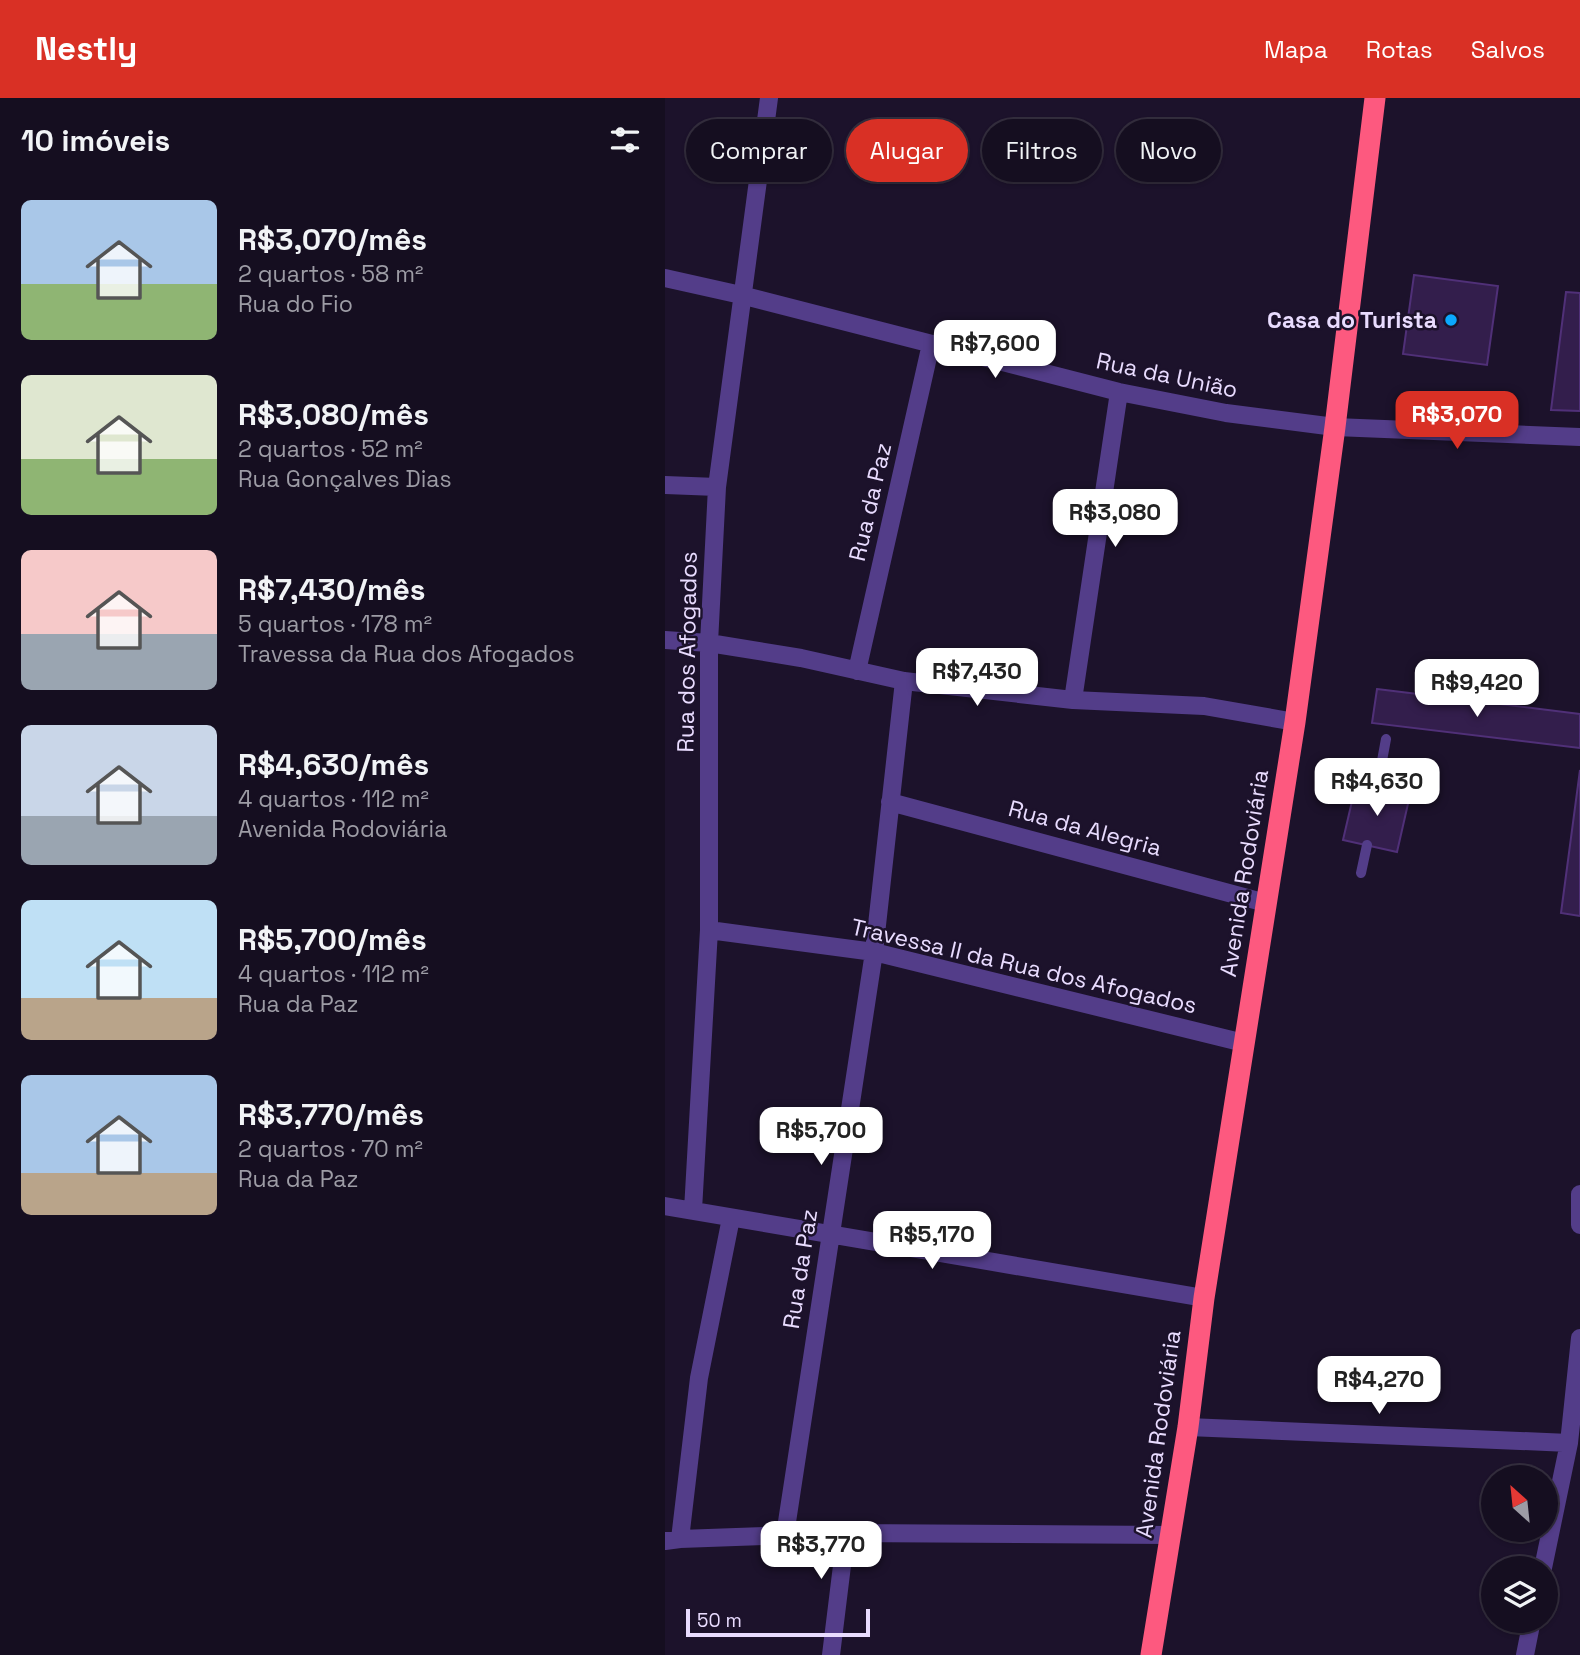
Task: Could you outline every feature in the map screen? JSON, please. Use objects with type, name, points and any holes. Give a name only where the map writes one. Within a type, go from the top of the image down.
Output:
[{"type":"highway","name":"Avenida Rodoviária","points":[[1151,1655],[1295,722],[1335,427],[1374,98]]},
{"type":"street","name":"Rua dos Afogados","points":[[693,1210],[709,930],[709,643],[717,487],[769,98]]},
{"type":"street","name":"Rua da União","points":[[665,278],[1119,392],[1226,413],[1335,427],[1580,437]]},
{"type":"street","name":"Rua da Paz","points":[[857,671],[931,344]]},
{"type":"street","points":[[1073,699],[1119,392]]},
{"type":"street","points":[[665,485],[717,487]]},
{"type":"street","points":[[665,640],[709,643],[801,658],[904,681],[1073,699],[1204,706],[1295,722]]},
{"type":"street","name":"Rua da Paz","points":[[785,1535],[874,952],[904,681]]},
{"type":"street","name":"Rua da Alegria","points":[[890,802],[1266,903]]},
{"type":"street","name":"Travessa II da Rua dos Afogados","points":[[709,930],[874,952],[1244,1042]]},
{"type":"street","points":[[1580,1194],[1580,1225]]},
{"type":"street","points":[[665,1206],[1204,1298]]},
{"type":"street","points":[[731,1218],[699,1378],[673,1540],[846,1532],[1170,1535]]},
{"type":"street","points":[[1545,1556],[1576,1414],[1580,1338]]},
{"type":"street","points":[[1188,1427],[1569,1443]]},
{"type":"street","points":[[831,1655],[846,1532]]},
{"type":"street","points":[[1525,1655],[1529,1633]]},
{"type":"lane","points":[[1377,788],[1386,740]]},
{"type":"lane","points":[[1361,873],[1367,845]]},
{"type":"building","name":"Casa do Turista","points":[[1414,275],[1498,286],[1487,365],[1403,354]]},
{"type":"building","points":[[1566,292],[1580,293],[1580,411],[1551,410]]},
{"type":"building","points":[[1377,689],[1580,714],[1580,748],[1372,723]]},
{"type":"building","points":[[1580,770],[1580,916],[1561,913]]},
{"type":"building","points":[[1356,784],[1410,795],[1397,852],[1343,840]]},
{"type":"place","name":"Casa do Turista","points":[[1451,320]]}]
